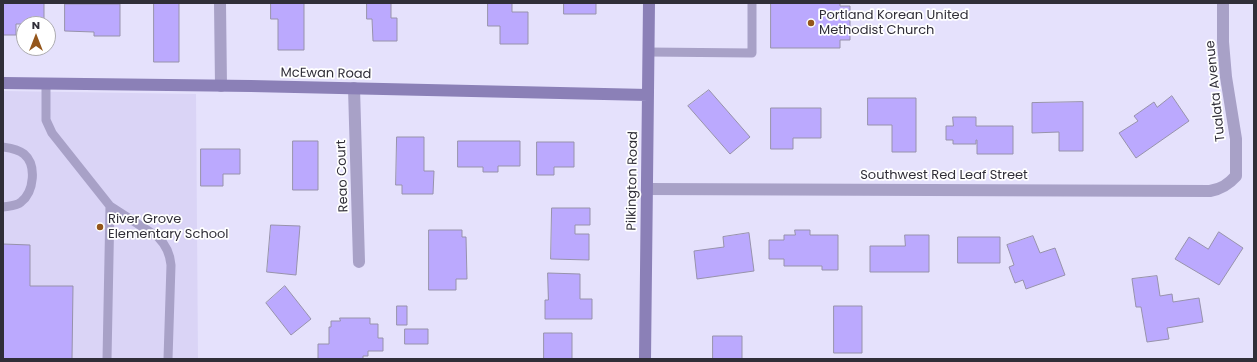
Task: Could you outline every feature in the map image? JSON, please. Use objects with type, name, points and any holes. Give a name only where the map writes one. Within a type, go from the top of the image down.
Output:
[{"type":"street","points":[[220,3],[221,86]]},
{"type":"street","name":"Pilkington Road","points":[[645,359],[649,3]]},
{"type":"street","name":"Tualata Avenue","points":[[1223,3],[1223,42],[1226,77],[1236,139],[1236,176]]},
{"type":"street","name":"McEwan Road","points":[[3,83],[354,88],[648,95]]},
{"type":"street","name":"Reao Court","points":[[354,88],[359,262]]},
{"type":"street","name":"Southwest Red Leaf Street","points":[[647,189],[1210,191],[1220,189],[1229,184],[1236,176]]},
{"type":"lane","points":[[648,52],[752,53],[752,3]]},
{"type":"lane","points":[[46,84],[46,120],[52,133],[110,206],[158,237],[164,243],[170,257],[168,359]]},
{"type":"lane","points":[[3,147],[14,149],[25,155],[31,167],[33,179],[29,192],[21,202],[12,206],[3,207]]},
{"type":"lane","points":[[107,359],[110,206]]},
{"type":"shaded area","name":"River Grove Elementary School","points":[[3,91],[196,94],[198,359],[3,359]]},
{"type":"building","points":[[3,3],[44,3],[44,16],[16,16],[16,35],[3,35]]},
{"type":"building","points":[[154,3],[179,3],[179,62],[154,62]]},
{"type":"building","points":[[271,3],[304,3],[304,50],[278,50],[278,19],[271,19]]},
{"type":"building","points":[[367,3],[391,3],[391,18],[397,18],[397,41],[373,41],[372,19],[367,19]]},
{"type":"building","points":[[488,3],[512,3],[512,12],[528,12],[528,44],[500,44],[500,26],[488,26]]},
{"type":"building","points":[[564,3],[596,3],[596,14],[564,14]]},
{"type":"building","name":"Portland Korean United Methodist Church","points":[[771,3],[840,3],[840,6],[850,6],[850,40],[840,40],[840,48],[771,48]]},
{"type":"building","points":[[65,4],[120,4],[120,36],[94,36],[94,32],[65,31]]},
{"type":"building","points":[[709,90],[750,137],[730,154],[688,106]]},
{"type":"building","points":[[1172,96],[1189,121],[1136,158],[1119,133],[1138,121],[1134,116],[1154,102],[1157,107]]},
{"type":"building","points":[[868,98],[916,98],[916,152],[892,152],[892,125],[868,125]]},
{"type":"building","points":[[1083,102],[1083,151],[1059,151],[1059,132],[1032,133],[1032,103]]},
{"type":"building","points":[[771,108],[821,108],[821,138],[793,138],[793,149],[771,149]]},
{"type":"building","points":[[953,117],[976,117],[976,126],[1013,126],[1013,154],[977,154],[977,140],[976,144],[953,144],[953,140],[946,140],[946,126],[953,126]]},
{"type":"building","points":[[397,137],[424,137],[424,171],[434,171],[433,194],[402,194],[402,185],[396,185]]},
{"type":"building","points":[[293,141],[318,141],[318,190],[293,190]]},
{"type":"building","points":[[458,141],[520,141],[520,166],[498,166],[498,172],[483,172],[483,167],[458,167]]},
{"type":"building","points":[[537,142],[574,142],[574,167],[554,167],[554,175],[537,175]]},
{"type":"building","points":[[201,149],[240,149],[240,174],[223,174],[223,186],[201,186]]},
{"type":"building","points":[[552,208],[590,208],[590,225],[575,225],[575,234],[589,234],[589,260],[551,259]]},
{"type":"building","points":[[271,225],[300,226],[296,275],[267,272]]},
{"type":"building","points":[[429,230],[462,230],[462,237],[466,237],[467,279],[456,279],[456,290],[429,290]]},
{"type":"building","points":[[795,230],[810,230],[810,235],[838,235],[838,270],[822,270],[822,266],[784,266],[784,259],[769,259],[769,240],[784,240],[784,235],[795,235]]},
{"type":"building","points":[[1219,232],[1243,248],[1219,285],[1175,259],[1189,237],[1208,249]]},
{"type":"building","points":[[749,233],[754,271],[697,279],[694,251],[724,247],[723,237]]},
{"type":"building","points":[[905,235],[929,235],[929,272],[870,272],[870,246],[905,246]]},
{"type":"building","points":[[1033,236],[1040,253],[1055,248],[1065,275],[1026,289],[1023,280],[1015,283],[1009,267],[1014,265],[1007,245]]},
{"type":"building","points":[[958,237],[1000,237],[1000,263],[958,263]]},
{"type":"building","points":[[3,244],[30,245],[30,286],[73,286],[72,359],[3,359]]},
{"type":"building","points":[[548,273],[580,274],[580,299],[592,299],[592,319],[545,319],[545,300],[548,300]]},
{"type":"building","points":[[1157,276],[1160,296],[1172,294],[1173,302],[1199,298],[1203,322],[1167,328],[1169,339],[1147,342],[1141,307],[1136,307],[1132,279]]},
{"type":"building","points":[[285,286],[311,319],[291,335],[266,303]]},
{"type":"building","points":[[397,306],[407,306],[407,325],[397,325]]},
{"type":"building","points":[[834,306],[862,306],[862,353],[834,353]]},
{"type":"building","points":[[340,318],[370,318],[370,324],[378,324],[378,338],[383,338],[383,351],[368,351],[368,356],[363,356],[363,359],[318,359],[318,344],[329,344],[329,327],[331,327],[331,321],[340,321]]},
{"type":"building","points":[[405,329],[428,329],[428,344],[405,344]]},
{"type":"building","points":[[544,333],[572,333],[572,359],[544,359]]},
{"type":"building","points":[[713,336],[742,336],[742,359],[713,359]]},
{"type":"place","name":"Portland Korean United Methodist Church","points":[[811,23]]},
{"type":"place","name":"River Grove Elementary School","points":[[100,227]]}]
